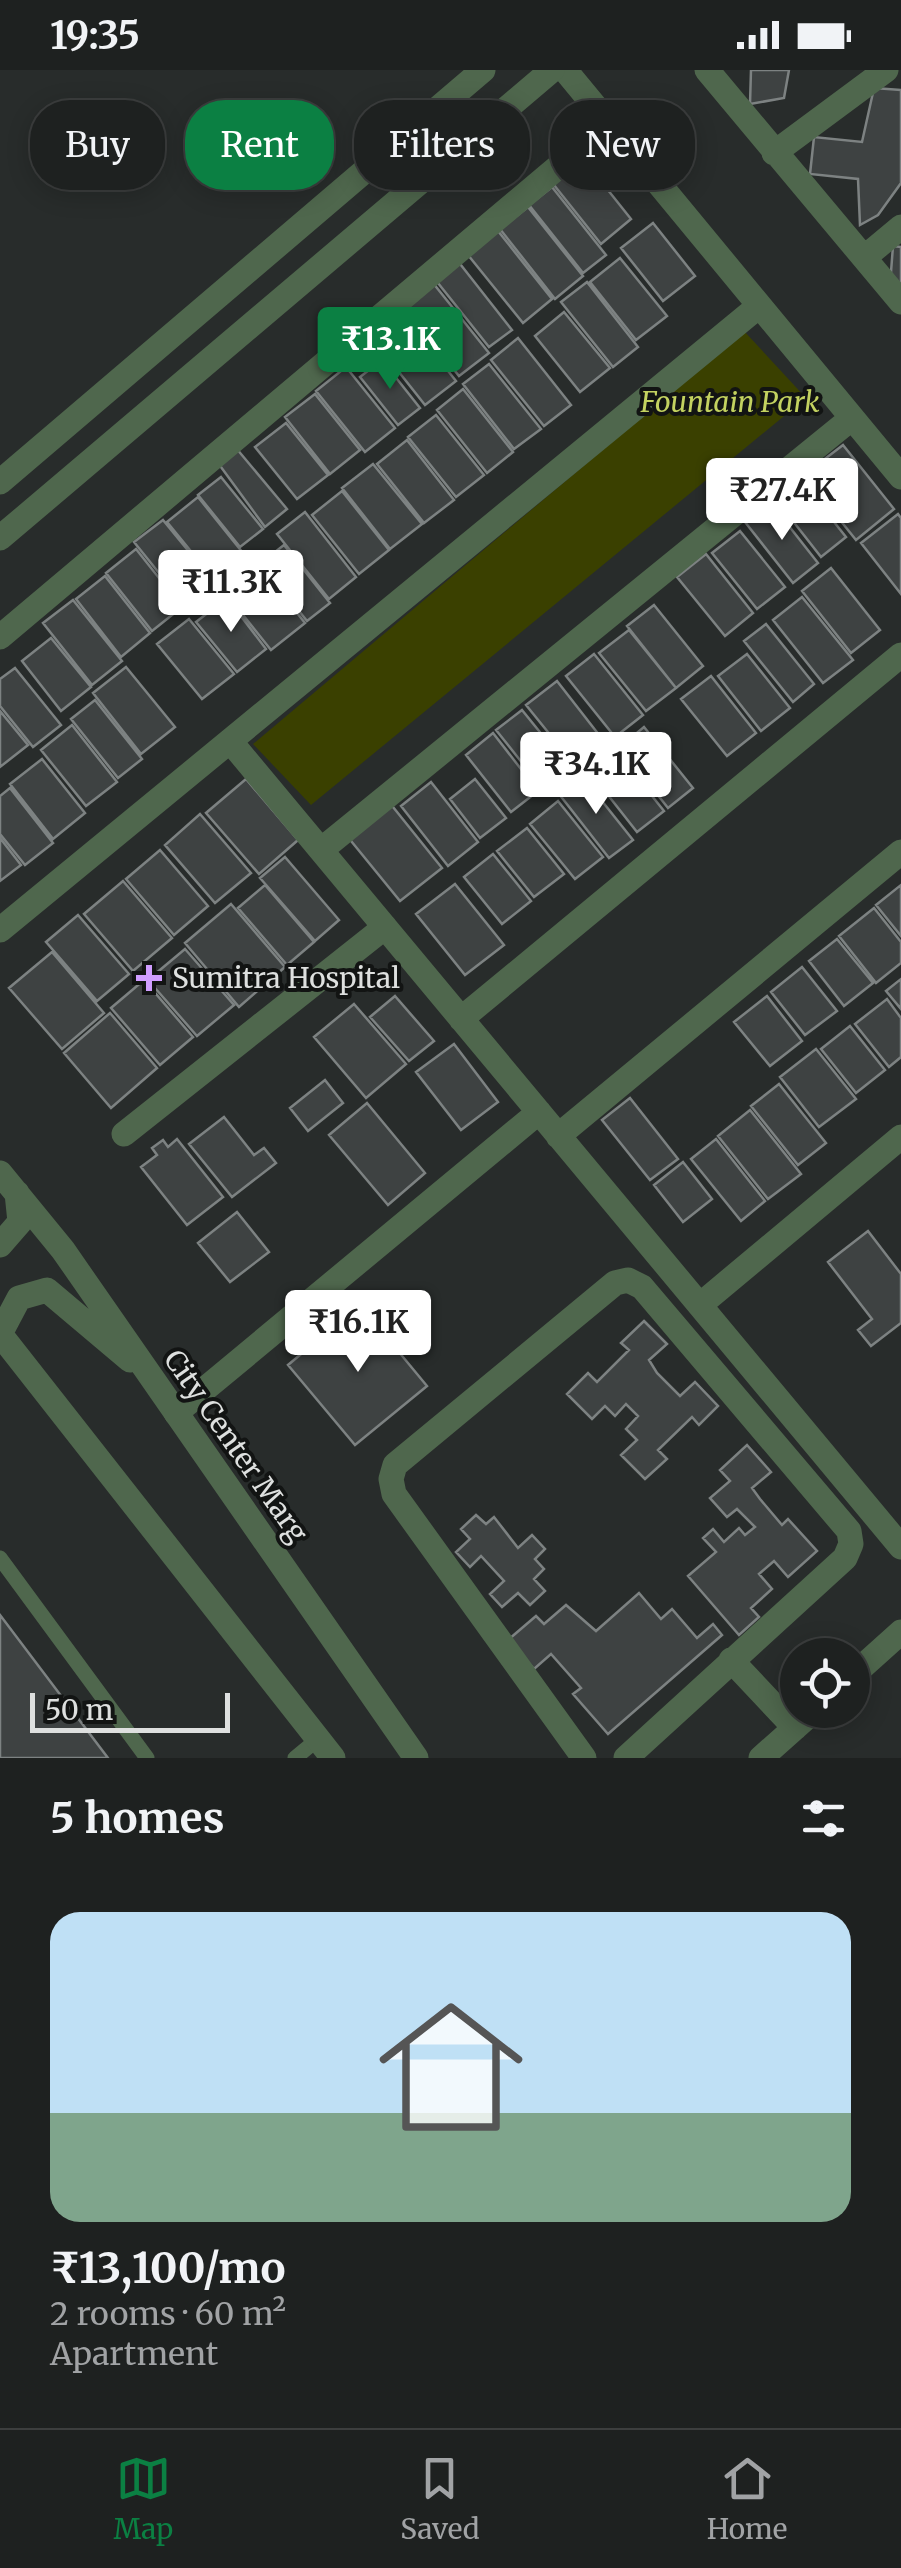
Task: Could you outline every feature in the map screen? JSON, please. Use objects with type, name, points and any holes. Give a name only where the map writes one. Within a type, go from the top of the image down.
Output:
[{"type":"street","points":[[0,482],[482,70]]},
{"type":"street","points":[[0,538],[552,70]]},
{"type":"street","points":[[565,70],[589,100]]},
{"type":"street","points":[[707,70],[901,302]]},
{"type":"street","points":[[774,153],[886,70]]},
{"type":"street","points":[[0,637],[550,174]]},
{"type":"street","points":[[664,190],[901,477]]},
{"type":"street","points":[[865,257],[901,227]]},
{"type":"street","points":[[0,930],[760,306]]},
{"type":"street","points":[[320,850],[852,418]]},
{"type":"street","points":[[461,1019],[901,655]]},
{"type":"street","points":[[230,741],[901,1547]]},
{"type":"street","points":[[558,1136],[901,852]]},
{"type":"street","points":[[124,1134],[384,926]]},
{"type":"street","points":[[176,1413],[539,1112]]},
{"type":"street","points":[[700,1305],[901,1137]]},
{"type":"street","name":"City Center Marg","points":[[0,1173],[64,1250],[416,1758]]},
{"type":"street","points":[[0,1245],[20,1222],[17,1194]]},
{"type":"street","points":[[584,1758],[394,1494],[391,1480],[396,1465],[615,1283],[628,1280],[642,1287],[849,1531],[852,1544],[845,1558],[626,1758]]},
{"type":"street","points":[[148,1372],[48,1290],[20,1298],[0,1334],[326,1748]]},
{"type":"street","points":[[870,1660],[901,1632]]},
{"type":"street","points":[[730,1660],[780,1712]]},
{"type":"street","points":[[761,1758],[795,1728]]},
{"type":"lane","points":[[0,1558],[147,1758]]},
{"type":"lane","points":[[295,1758],[326,1748]]},
{"type":"green space","name":"Fountain Park","points":[[744,331],[806,398],[311,805],[253,744]]},
{"type":"building","points":[[751,70],[789,70],[784,98],[750,104]]},
{"type":"building","points":[[874,88],[901,90],[901,183],[878,215],[860,225],[858,179],[810,174],[814,137],[862,142]]},
{"type":"building","points":[[550,189],[554,190],[606,255],[583,273],[529,205]]},
{"type":"building","points":[[558,190],[608,190],[631,219],[601,244]]},
{"type":"building","points":[[528,207],[583,276],[555,299],[500,229]]},
{"type":"building","points":[[653,223],[695,276],[663,301],[621,248]]},
{"type":"building","points":[[498,231],[552,299],[523,323],[468,255]]},
{"type":"building","points":[[893,246],[901,247],[901,286],[890,285]]},
{"type":"building","points":[[620,258],[667,316],[636,340],[590,282]]},
{"type":"building","points":[[457,260],[512,330],[489,347],[434,278]]},
{"type":"building","points":[[587,282],[638,347],[613,367],[561,302]]},
{"type":"building","points":[[433,283],[489,353],[459,376],[403,306]]},
{"type":"building","points":[[564,312],[610,368],[580,392],[535,336]]},
{"type":"building","points":[[403,314],[456,381],[425,405],[372,338]]},
{"type":"building","points":[[518,338],[571,405],[544,426],[491,360]]},
{"type":"building","points":[[382,360],[420,408],[398,425],[360,377]]},
{"type":"building","points":[[489,364],[541,429],[514,449],[463,384]]},
{"type":"building","points":[[346,367],[395,428],[365,452],[316,391]]},
{"type":"building","points":[[463,389],[513,452],[487,473],[437,410]]},
{"type":"building","points":[[315,394],[360,450],[330,474],[285,417]]},
{"type":"building","points":[[436,415],[484,475],[456,497],[408,437]]},
{"type":"building","points":[[286,423],[328,475],[297,499],[255,447]]},
{"type":"building","points":[[407,440],[454,500],[424,523],[377,464]]},
{"type":"building","points":[[843,445],[894,509],[856,540],[804,475]]},
{"type":"building","points":[[236,448],[287,509],[265,527],[218,463]]},
{"type":"building","points":[[373,464],[422,524],[390,549],[342,488]]},
{"type":"building","points":[[221,477],[263,529],[240,547],[198,495]]},
{"type":"building","points":[[803,483],[846,537],[821,557],[778,502]]},
{"type":"building","points":[[342,491],[389,550],[359,574],[312,515]]},
{"type":"building","points":[[198,497],[243,553],[212,577],[167,522]]},
{"type":"building","points":[[770,502],[818,563],[793,583],[745,522]]},
{"type":"building","points":[[305,512],[356,577],[329,599],[277,534]]},
{"type":"building","points":[[898,514],[901,518],[901,594],[861,543]]},
{"type":"building","points":[[163,520],[213,581],[184,604],[134,542]]},
{"type":"building","points":[[740,531],[785,587],[757,609],[712,553]]},
{"type":"building","points":[[284,545],[330,603],[307,621],[261,563]]},
{"type":"building","points":[[136,549],[182,607],[152,631],[106,573]]},
{"type":"building","points":[[706,554],[753,613],[725,636],[677,577]]},
{"type":"building","points":[[258,564],[305,623],[271,650],[224,591]]},
{"type":"building","points":[[831,568],[880,630],[851,653],[802,591]]},
{"type":"building","points":[[105,576],[150,633],[121,657],[76,599]]},
{"type":"building","points":[[802,597],[853,660],[823,683],[773,620]]},
{"type":"building","points":[[227,598],[266,649],[237,672],[196,622]]},
{"type":"building","points":[[73,600],[122,661],[92,685],[43,623]]},
{"type":"building","points":[[654,605],[703,666],[676,688],[627,626]]},
{"type":"building","points":[[189,619],[234,674],[202,699],[157,644]]},
{"type":"building","points":[[766,624],[814,684],[793,702],[744,641]]},
{"type":"building","points":[[629,630],[676,688],[646,711],[599,653]]},
{"type":"building","points":[[51,638],[91,687],[61,711],[22,661]]},
{"type":"building","points":[[594,654],[643,715],[615,737],[566,676]]},
{"type":"building","points":[[747,654],[790,708],[761,731],[718,676]]},
{"type":"building","points":[[126,667],[175,727],[141,754],[93,693]]},
{"type":"building","points":[[15,668],[61,725],[33,747],[0,706],[0,679]]},
{"type":"building","points":[[711,676],[756,733],[727,756],[681,699]]},
{"type":"building","points":[[557,681],[603,740],[573,763],[526,705]]},
{"type":"building","points":[[95,700],[142,759],[118,778],[71,719]]},
{"type":"building","points":[[522,710],[565,763],[539,784],[496,730]]},
{"type":"building","points":[[0,711],[28,745],[0,767]]},
{"type":"building","points":[[72,725],[117,782],[86,806],[41,750]]},
{"type":"building","points":[[644,727],[693,788],[668,808],[620,747]]},
{"type":"building","points":[[493,733],[538,791],[511,812],[466,755]]},
{"type":"building","points":[[616,751],[664,811],[637,832],[589,771]]},
{"type":"building","points":[[42,759],[85,813],[53,839],[10,784]]},
{"type":"building","points":[[582,776],[633,840],[609,858],[559,794]]},
{"type":"building","points":[[246,779],[298,840],[259,874],[206,813]]},
{"type":"building","points":[[475,779],[506,818],[480,838],[450,799]]},
{"type":"building","points":[[431,782],[478,842],[448,866],[401,806]]},
{"type":"building","points":[[10,788],[53,843],[25,865],[0,834],[0,796]]},
{"type":"building","points":[[558,801],[603,857],[575,879],[530,824]]},
{"type":"building","points":[[389,802],[442,868],[400,901],[347,836]]},
{"type":"building","points":[[200,814],[251,873],[215,903],[165,845]]},
{"type":"building","points":[[527,828],[564,874],[534,897],[497,851]]},
{"type":"building","points":[[0,838],[21,865],[0,881]]},
{"type":"building","points":[[160,850],[208,906],[174,935],[126,879]]},
{"type":"building","points":[[493,854],[531,901],[502,924],[464,877]]},
{"type":"building","points":[[285,857],[339,920],[315,941],[260,878]]},
{"type":"building","points":[[123,881],[172,938],[133,971],[84,914]]},
{"type":"building","points":[[455,884],[504,945],[465,975],[416,914]]},
{"type":"building","points":[[265,885],[314,942],[287,965],[238,908]]},
{"type":"building","points":[[901,885],[901,936],[876,905]]},
{"type":"building","points":[[231,904],[285,967],[239,1007],[185,943]]},
{"type":"building","points":[[874,908],[901,942],[901,963],[876,983],[839,936]]},
{"type":"building","points":[[78,915],[129,974],[97,1001],[46,942]]},
{"type":"building","points":[[837,939],[873,983],[844,1006],[809,961]]},
{"type":"building","points":[[185,949],[234,1005],[197,1036],[148,980]]},
{"type":"building","points":[[52,952],[104,1013],[62,1049],[9,988]]},
{"type":"building","points":[[802,967],[837,1011],[805,1035],[771,992]]},
{"type":"building","points":[[901,979],[901,1009],[886,991]]},
{"type":"building","points":[[144,980],[193,1037],[160,1065],[111,1008]]},
{"type":"building","points":[[395,996],[434,1041],[409,1061],[370,1017]]},
{"type":"building","points":[[767,996],[802,1041],[770,1066],[734,1022]]},
{"type":"building","points":[[887,999],[901,1018],[901,1057],[889,1067],[855,1024]]},
{"type":"building","points":[[354,1004],[406,1064],[366,1098],[314,1037]]},
{"type":"building","points":[[110,1013],[157,1068],[111,1108],[64,1053]]},
{"type":"building","points":[[850,1026],[885,1070],[856,1093],[821,1049]]},
{"type":"building","points":[[454,1044],[498,1102],[461,1130],[416,1072]]},
{"type":"building","points":[[816,1049],[856,1099],[819,1127],[780,1077]]},
{"type":"building","points":[[325,1080],[343,1103],[308,1131],[290,1108]]},
{"type":"building","points":[[779,1084],[826,1143],[798,1165],[751,1106]]},
{"type":"building","points":[[630,1098],[678,1159],[650,1180],[602,1120]]},
{"type":"building","points":[[367,1103],[425,1173],[388,1205],[329,1135]]},
{"type":"building","points":[[750,1110],[801,1174],[768,1199],[718,1136]]},
{"type":"building","points":[[224,1117],[254,1155],[264,1148],[276,1163],[232,1197],[189,1144]]},
{"type":"building","points":[[177,1139],[223,1197],[187,1225],[141,1167],[157,1155],[152,1148],[163,1140],[168,1147]]},
{"type":"building","points":[[716,1139],[765,1201],[741,1221],[691,1159]]},
{"type":"building","points":[[683,1162],[712,1199],[683,1222],[654,1185]]},
{"type":"building","points":[[237,1212],[269,1252],[230,1282],[198,1243]]},
{"type":"building","points":[[868,1231],[901,1274],[901,1323],[871,1346],[858,1330],[872,1319],[828,1262]]},
{"type":"building","points":[[360,1305],[427,1386],[355,1445],[288,1365]]},
{"type":"building","points":[[644,1321],[667,1344],[649,1360],[657,1373],[680,1396],[695,1382],[718,1406],[699,1425],[692,1417],[658,1450],[667,1459],[645,1479],[621,1455],[637,1440],[626,1429],[638,1416],[626,1404],[615,1416],[605,1406],[592,1419],[567,1394],[588,1373],[597,1382],[629,1350],[621,1343]]},
{"type":"building","points":[[747,1445],[771,1472],[752,1488],[782,1525],[788,1519],[817,1551],[788,1577],[774,1561],[759,1574],[772,1589],[751,1608],[759,1617],[739,1635],[688,1576],[716,1552],[703,1538],[713,1529],[724,1542],[739,1528],[745,1535],[755,1527],[737,1509],[727,1517],[710,1498],[730,1481],[720,1470]]},
{"type":"building","points":[[476,1515],[486,1524],[494,1517],[518,1548],[532,1535],[545,1549],[535,1559],[544,1569],[534,1579],[545,1591],[530,1605],[518,1593],[502,1607],[490,1594],[504,1581],[481,1556],[470,1567],[456,1552],[470,1539],[461,1529]]},
{"type":"building","points":[[639,1593],[661,1619],[672,1609],[697,1638],[713,1624],[722,1635],[608,1734],[573,1694],[581,1688],[551,1654],[534,1669],[508,1640],[536,1616],[544,1624],[566,1605],[596,1631]]},
{"type":"building","points":[[0,1615],[108,1758],[0,1758]]},
{"type":"place","name":"Sumitra Hospital","points":[[149,978]]}]
